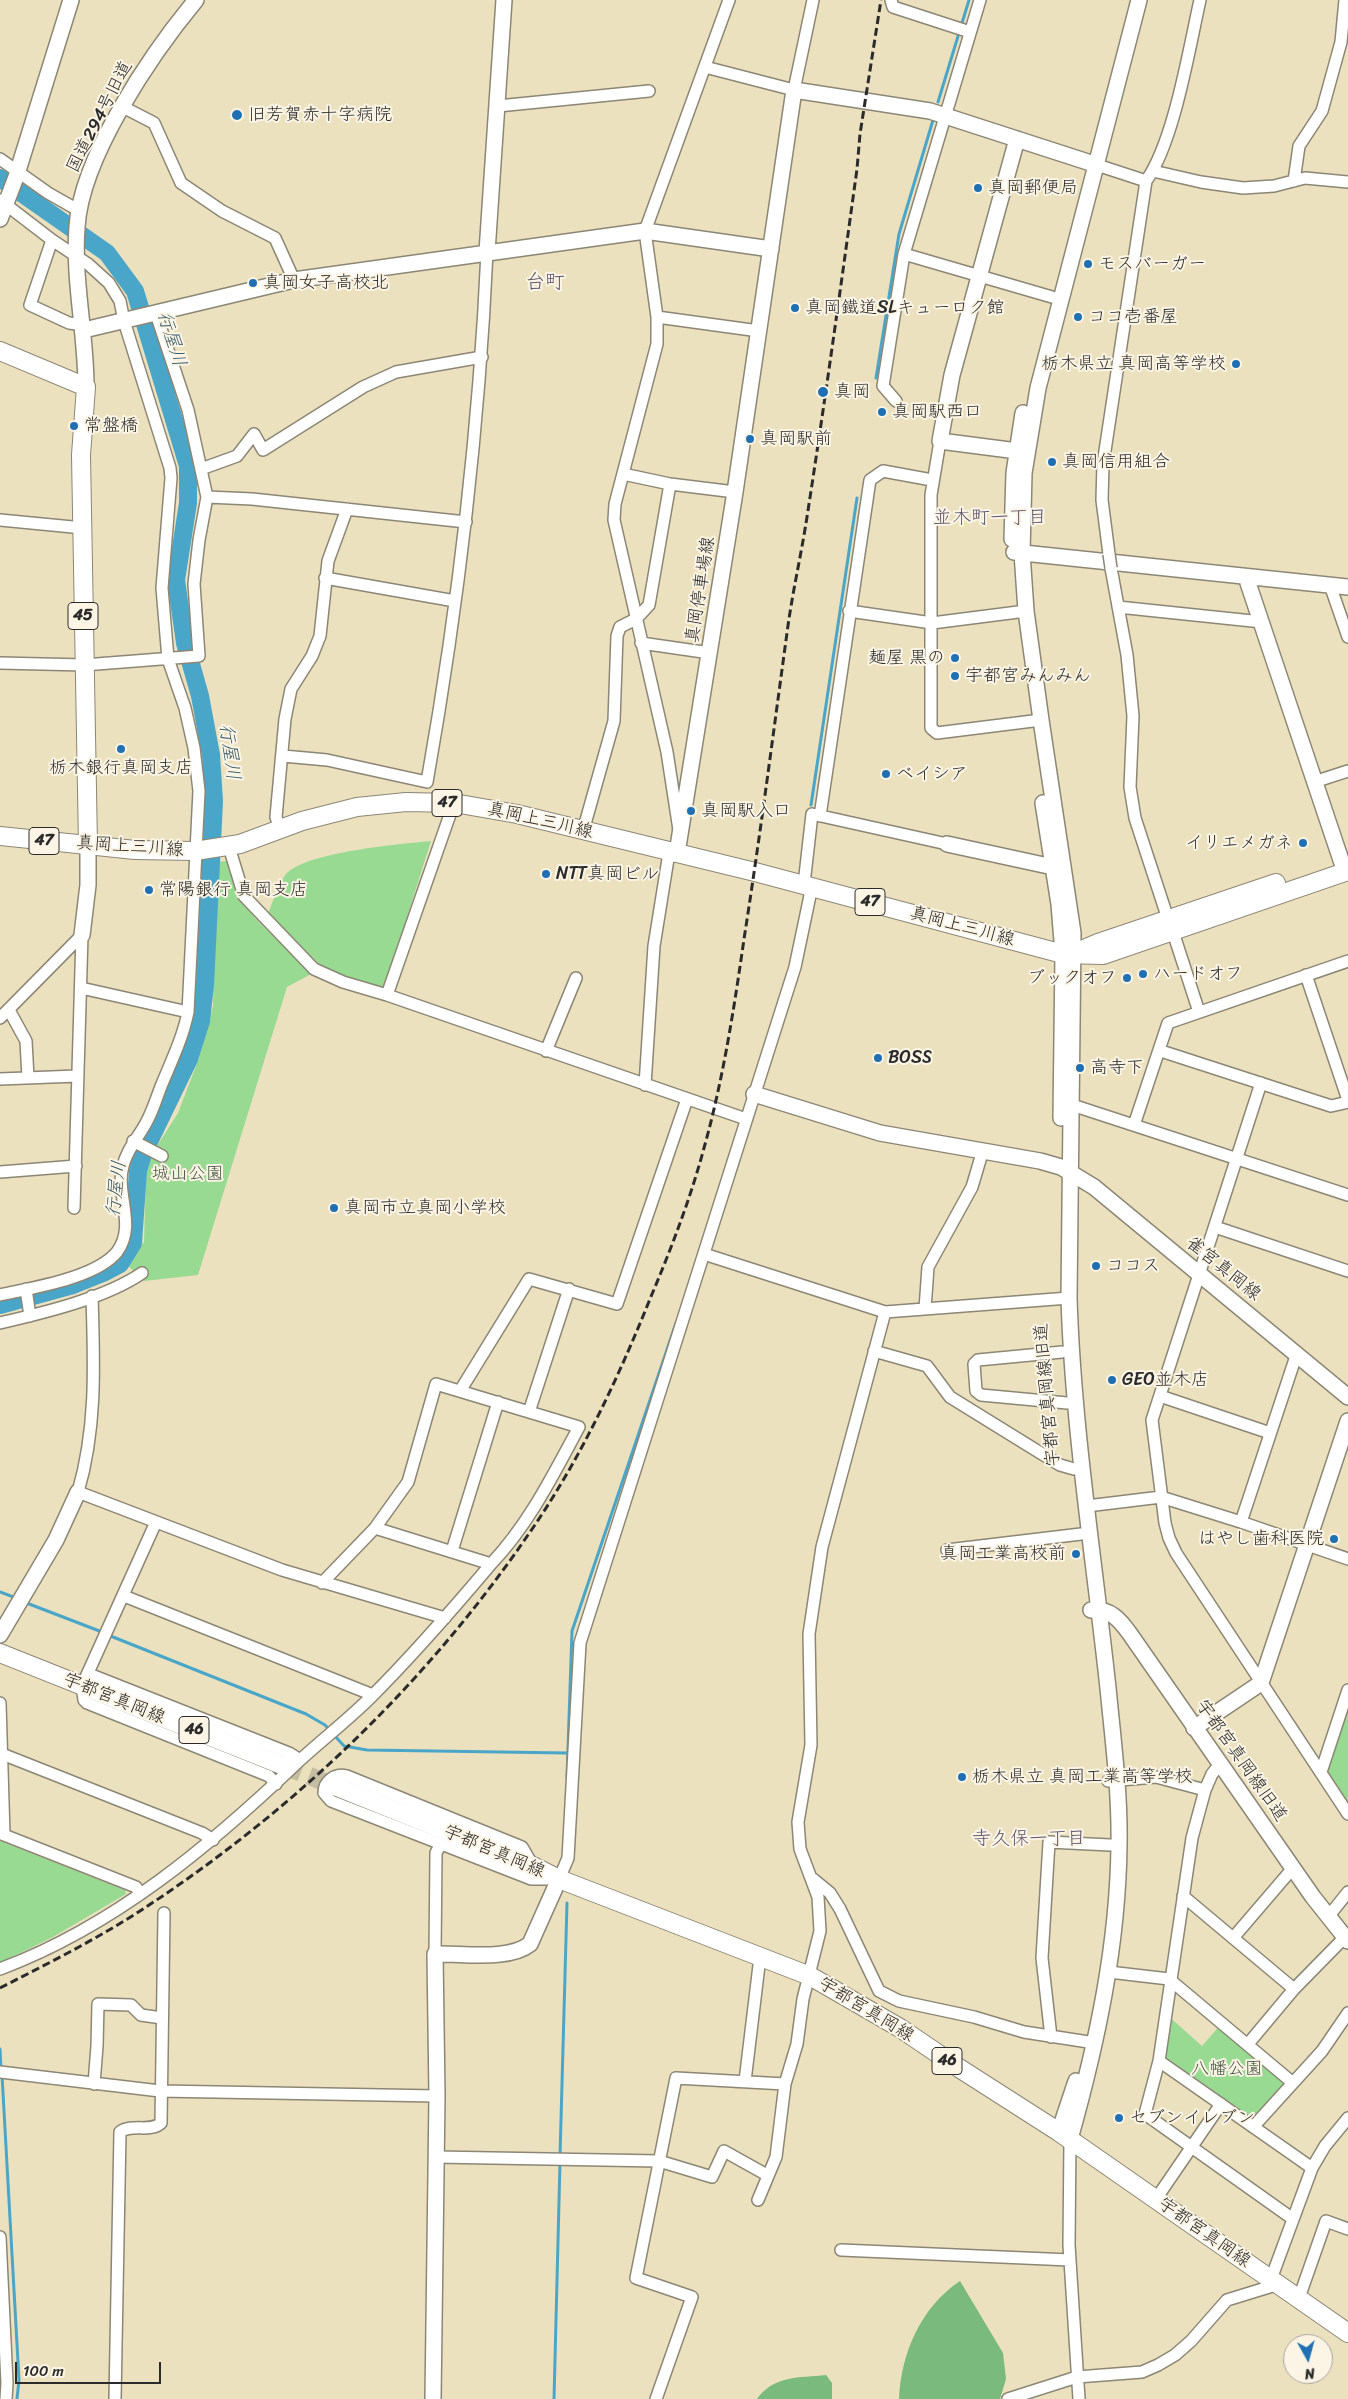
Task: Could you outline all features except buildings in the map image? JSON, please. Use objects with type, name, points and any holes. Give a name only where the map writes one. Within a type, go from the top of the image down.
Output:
[{"type":"main road","points":[[0,351],[86,387]]},
{"type":"main road","name":"45","points":[[86,387],[81,455],[88,846]]},
{"type":"main road","name":"真岡上三川線","points":[[0,836],[162,852],[211,849],[357,807],[406,802],[454,803],[491,809],[808,885],[1068,954]]},
{"type":"main road","points":[[1068,954],[1098,943],[1171,925],[1346,869]]},
{"type":"main road","name":"宇都宮真岡線","points":[[0,1652],[86,1680],[292,1763]]},
{"type":"main road","name":"宇都宮真岡線","points":[[332,1785],[532,1866],[559,1879],[810,1976],[900,2028],[1064,2135],[1348,2333]]},
{"type":"street","points":[[0,219],[71,0]]},
{"type":"street","name":"国道294号旧道","points":[[86,387],[84,330],[77,252],[78,215],[95,160],[123,106],[161,45],[196,0]]},
{"type":"street","points":[[283,756],[327,760],[427,782],[447,672],[466,522],[482,357],[504,0]]},
{"type":"street","points":[[680,834],[667,752],[614,520],[657,344],[657,317],[645,231],[729,0]]},
{"type":"street","points":[[794,90],[813,0]]},
{"type":"street","points":[[891,0],[893,7],[964,30]]},
{"type":"street","points":[[896,401],[883,386],[904,254],[944,115],[964,30],[980,0]]},
{"type":"street","points":[[1021,452],[1092,163],[1129,0]]},
{"type":"street","points":[[1066,1170],[1072,1105],[1068,954],[1053,867],[1022,612],[1017,552],[1022,508],[1021,452],[1029,384],[1052,297],[1138,0]]},
{"type":"street","points":[[1199,1012],[1133,810],[1130,787],[1134,716],[1102,500],[1103,464],[1146,181],[1153,171],[1169,128],[1200,0]]},
{"type":"street","points":[[1294,181],[1299,146],[1322,111],[1344,43],[1345,0]]},
{"type":"street","points":[[705,66],[794,90],[944,115],[1146,181]]},
{"type":"street","name":"真岡停車場線","points":[[676,854],[736,492],[794,90]]},
{"type":"street","points":[[498,106],[649,91]]},
{"type":"street","points":[[123,106],[154,123],[181,183],[222,211],[275,238],[294,280]]},
{"type":"street","points":[[1016,139],[948,390],[932,480],[931,728],[937,732],[1036,721]]},
{"type":"street","points":[[0,159],[16,174],[78,215]]},
{"type":"street","points":[[1153,171],[1201,182],[1243,188],[1274,186],[1306,178],[1348,182]]},
{"type":"street","points":[[5,201],[52,240],[77,252],[115,290],[127,321],[170,468],[171,478],[162,588],[170,658],[185,708],[197,766],[199,817],[211,849],[244,896],[314,969],[343,982],[386,995],[746,1119]]},
{"type":"street","points":[[52,240],[30,305],[69,323],[78,324],[84,330],[155,315],[294,280],[645,231],[771,249]]},
{"type":"street","points":[[904,254],[1052,297]]},
{"type":"street","points":[[0,663],[84,665],[199,656],[194,584],[199,540],[207,497],[188,410],[155,315]]},
{"type":"street","points":[[657,317],[759,331]]},
{"type":"street","points":[[201,469],[237,456],[254,434],[263,450],[363,386],[396,372],[482,357]]},
{"type":"street","points":[[940,441],[1021,452]]},
{"type":"street","points":[[820,816],[870,480],[883,471],[932,480]]},
{"type":"street","points":[[624,474],[670,484],[736,492]]},
{"type":"street","points":[[583,831],[614,721],[617,636],[620,627],[636,618],[649,605],[670,484]]},
{"type":"street","points":[[207,497],[252,499],[466,522]]},
{"type":"street","points":[[280,829],[276,817],[291,689],[312,656],[320,636],[328,561],[347,509]]},
{"type":"street","points":[[0,520],[83,528]]},
{"type":"street","points":[[1017,552],[1348,587]]},
{"type":"street","points":[[1246,576],[1314,782],[1346,869]]},
{"type":"street","points":[[325,578],[456,601]]},
{"type":"street","points":[[1330,585],[1348,637]]},
{"type":"street","points":[[1118,607],[1262,622]]},
{"type":"street","points":[[849,611],[932,623],[1022,612]]},
{"type":"street","points":[[641,643],[710,653]]},
{"type":"street","points":[[1036,721],[1068,894],[1066,1170]]},
{"type":"street","points":[[1314,782],[1348,771]]},
{"type":"street","points":[[386,995],[454,803]]},
{"type":"street","points":[[435,1954],[503,1954],[524,1949],[530,1944],[568,1858],[580,1643],[795,967],[808,885],[812,814],[1053,867]]},
{"type":"street","points":[[74,1208],[82,935],[88,885],[88,846]]},
{"type":"street","points":[[0,1295],[82,1274],[102,1265],[117,1251],[127,1224],[124,1207],[122,1167],[133,1141],[146,1123],[181,1038],[188,1012],[211,849]]},
{"type":"street","points":[[644,1084],[657,922],[668,860],[676,854]]},
{"type":"street","points":[[0,1018],[82,935]]},
{"type":"street","points":[[1134,1125],[1161,1051],[1168,1022],[1348,961]]},
{"type":"street","points":[[1161,1051],[1331,1106],[1348,1101],[1306,975]]},
{"type":"street","points":[[546,1051],[576,978]]},
{"type":"street","points":[[81,988],[188,1012]]},
{"type":"street","points":[[9,1010],[26,1041],[28,1078]]},
{"type":"street","points":[[0,1079],[77,1076]]},
{"type":"street","points":[[1261,1083],[1152,1420],[1161,1497],[1169,1538],[1176,1553],[1348,1814]]},
{"type":"street","name":"雀宮真岡線","points":[[754,1094],[880,1132],[1040,1161],[1066,1170],[1094,1187],[1348,1397]]},
{"type":"street","points":[[460,1391],[529,1279],[617,1304],[687,1099]]},
{"type":"street","points":[[1072,1105],[1348,1195]]},
{"type":"street","points":[[133,1141],[162,1156]]},
{"type":"street","points":[[925,1309],[928,1267],[972,1186],[983,1150]]},
{"type":"street","points":[[0,1172],[76,1166]]},
{"type":"street","name":"宇都宮真岡線旧道","points":[[1066,1170],[1062,1352],[1081,1534],[1095,1609]]},
{"type":"street","points":[[1215,1227],[1348,1271]]},
{"type":"street","points":[[704,1254],[885,1312],[1064,1298]]},
{"type":"street","points":[[0,1323],[30,1316],[125,1285],[142,1273]]},
{"type":"street","points":[[26,1289],[30,1316]]},
{"type":"street","points":[[529,1412],[569,1289]]},
{"type":"street","points":[[0,1635],[56,1540],[78,1492],[87,1462],[92,1428],[94,1377],[92,1296]]},
{"type":"street","name":"宇都宮真岡線旧道","points":[[1064,1298],[1095,1609]]},
{"type":"street","points":[[758,2200],[776,2157],[785,2084],[797,2044],[804,1999],[820,1931],[818,1897],[800,1849],[798,1822],[811,1745],[809,1634],[822,1547],[885,1312]]},
{"type":"street","points":[[874,1352],[926,1366],[950,1397],[1060,1465],[1074,1469]]},
{"type":"street","points":[[1062,1352],[978,1360],[974,1364],[976,1391],[981,1395],[1067,1404]]},
{"type":"street","points":[[1241,1522],[1297,1353]]},
{"type":"street","points":[[0,1969],[48,1948],[122,1907],[140,1894],[213,1840],[276,1784],[292,1763],[332,1733],[373,1695],[445,1618],[511,1543],[544,1492],[579,1427],[436,1384],[408,1482],[375,1528],[322,1583]]},
{"type":"street","points":[[1160,1396],[1270,1432]]},
{"type":"street","points":[[452,1551],[498,1402]]},
{"type":"street","points":[[1194,1728],[1261,1683],[1348,1421]]},
{"type":"street","points":[[78,1492],[282,1570],[445,1618]]},
{"type":"street","points":[[1086,1506],[1161,1497],[1348,1559]]},
{"type":"street","points":[[156,1522],[86,1680],[82,1694],[87,1704],[269,1776],[276,1784]]},
{"type":"street","points":[[375,1528],[491,1564]]},
{"type":"street","points":[[947,1550],[1081,1534]]},
{"type":"street","points":[[124,1596],[373,1695]]},
{"type":"street","points":[[1079,2399],[1064,2135],[1075,2085],[1090,2042],[1109,1972],[1119,1846],[1095,1609]]},
{"type":"street","name":"宇都宮真岡線旧道","points":[[1095,1609],[1110,1612],[1123,1624],[1293,1868],[1346,1939]]},
{"type":"street","points":[[1321,1772],[1347,1694]]},
{"type":"street","points":[[0,1703],[4,1836],[136,1887],[140,1894]]},
{"type":"street","points":[[2,1754],[202,1833],[213,1840]]},
{"type":"street","points":[[1220,1764],[1212,1774],[1205,1790],[1192,1838],[1158,2061],[1145,2114],[1293,2218]]},
{"type":"street","points":[[532,1866],[522,1847],[346,1776],[339,1774],[333,1776],[324,1788],[324,1793],[331,1801],[440,1845],[531,1879],[559,1879]]},
{"type":"street","points":[[1112,1781],[1156,1777],[1205,1790]]},
{"type":"street","points":[[1090,2042],[1104,1939],[1112,1781]]},
{"type":"street","points":[[1051,2037],[1042,1958],[1049,1842],[1110,1845]]},
{"type":"street","points":[[433,2399],[437,2096],[436,1853],[440,1845]]},
{"type":"street","points":[[1233,1938],[1293,1868]]},
{"type":"street","points":[[812,1878],[830,1893],[840,1909],[879,1991],[899,2001],[1051,2037],[1090,2042]]},
{"type":"street","points":[[1328,1917],[1348,1892]]},
{"type":"street","points":[[1183,1896],[1294,1990]]},
{"type":"street","points":[[116,2399],[120,2132],[126,2128],[156,2128],[161,2123],[164,1913]]},
{"type":"street","points":[[1248,2044],[1294,1990],[1346,1939]]},
{"type":"street","points":[[745,2081],[760,1957]]},
{"type":"street","points":[[1109,1972],[1169,1979],[1293,2083]]},
{"type":"street","points":[[94,2084],[98,2046],[98,2004],[130,2005],[141,2015],[162,2018]]},
{"type":"street","points":[[1253,2127],[1322,2051],[1348,2012]]},
{"type":"street","points":[[1158,2061],[1312,2168]]},
{"type":"street","points":[[2,2072],[160,2091],[437,2096]]},
{"type":"street","points":[[656,2399],[692,2298],[636,2278],[676,2078],[785,2084]]},
{"type":"street","points":[[1156,2199],[1221,2104]]},
{"type":"street","points":[[1008,2399],[1077,2377],[1142,2372],[1158,2365],[1175,2355],[1191,2341],[1227,2300],[1275,2282],[1293,2218],[1312,2168],[1324,2146],[1348,2118]]},
{"type":"street","points":[[436,2157],[659,2161],[712,2177],[724,2151],[767,2175]]},
{"type":"street","points":[[1299,2298],[1326,2221],[1348,2229]]},
{"type":"street","points":[[0,2237],[8,2383],[6,2399]]},
{"type":"street","points":[[841,2250],[1070,2260]]},
{"type":"green space","points":[[431,841],[386,984],[380,988],[344,977],[319,964],[267,916],[283,878],[297,866],[354,850]]},
{"type":"green space","name":"城山公園","points":[[227,861],[238,896],[255,918],[311,974],[287,987],[198,1275],[144,1281],[125,1263],[144,1242],[146,1174],[150,1157],[178,1113],[199,1058],[213,1006],[216,862]]},
{"type":"green space","points":[[1348,1696],[1348,1814],[1321,1772]]},
{"type":"green space","points":[[0,1841],[125,1890],[126,1894],[53,1937],[0,1963]]},
{"type":"green space","name":"八幡公園","points":[[1165,2013],[1202,2046],[1222,2023],[1293,2083],[1253,2127],[1159,2061]]},
{"type":"green space","points":[[960,2281],[1003,2353],[1006,2379],[1000,2399],[899,2399],[904,2365],[916,2332],[934,2304]]},
{"type":"green space","points":[[826,2375],[832,2383],[832,2399],[757,2399],[764,2391],[779,2382],[788,2379]]},
{"type":"waterway","points":[[938,102],[969,0]]},
{"type":"waterway","points":[[876,378],[899,234],[933,120]]},
{"type":"waterway","name":"行屋川","points":[[0,178],[107,253],[135,291],[188,466],[188,503],[176,580],[185,643],[200,696],[211,755],[214,801],[205,985],[201,1021],[189,1059],[143,1154],[138,1171],[133,1243],[120,1264],[103,1273],[73,1285],[0,1305]]},
{"type":"waterway","points":[[811,805],[857,498]]},
{"type":"waterway","points":[[567,1777],[572,1631],[676,1323]]},
{"type":"waterway","points":[[0,1592],[16,1598]]},
{"type":"waterway","points":[[24,1602],[102,1632]]},
{"type":"waterway","points":[[108,1635],[306,1714],[325,1725],[344,1746],[367,1750],[567,1753]]},
{"type":"waterway","points":[[560,2156],[567,1903]]},
{"type":"waterway","points":[[0,2049],[1,2069]]},
{"type":"waterway","points":[[2,2075],[19,2380],[17,2399]]},
{"type":"waterway","points":[[554,2399],[560,2162]]},
{"type":"tunnel","points":[[284,1766],[332,1785]]},
{"type":"railway","points":[[0,1988],[106,1932],[196,1873],[250,1832],[302,1788],[400,1694],[488,1590],[547,1507],[596,1420],[624,1360],[665,1262],[693,1186],[711,1122],[727,1044],[756,863],[789,618],[805,532],[857,169],[860,134],[881,0]]},
{"type":"place","name":"旧芳賀赤十字病院","points":[[237,115]]},
{"type":"place","name":"真岡郵便局","points":[[978,188]]},
{"type":"place","name":"モスバーガー","points":[[1088,264]]},
{"type":"place","name":"真岡女子高校北","points":[[253,283]]},
{"type":"place","name":"真岡鐵道SLキューロク館","points":[[795,308]]},
{"type":"place","name":"ココ壱番屋","points":[[1078,317]]},
{"type":"place","name":"栃木県立 真岡高等学校","points":[[1236,364]]},
{"type":"place","name":"真岡","points":[[823,392]]},
{"type":"place","name":"真岡駅西口","points":[[882,412]]},
{"type":"place","name":"常盤橋","points":[[74,426]]},
{"type":"place","name":"真岡駅前","points":[[750,439]]},
{"type":"place","name":"真岡信用組合","points":[[1052,462]]},
{"type":"place","name":"麺屋 黒の","points":[[955,658]]},
{"type":"place","name":"宇都宮みんみん","points":[[955,676]]},
{"type":"place","name":"栃木銀行真岡支店","points":[[121,749]]},
{"type":"place","name":"ベイシア","points":[[886,774]]},
{"type":"place","name":"真岡駅入口","points":[[691,811]]},
{"type":"place","name":"イリエメガネ","points":[[1303,843]]},
{"type":"place","name":"NTT真岡ビル","points":[[546,874]]},
{"type":"place","name":"常陽銀行 真岡支店","points":[[149,890]]},
{"type":"place","name":"ハードオフ","points":[[1143,974]]},
{"type":"place","name":"ブックオフ","points":[[1127,978]]},
{"type":"place","name":"BOSS","points":[[878,1058]]},
{"type":"place","name":"高寺下","points":[[1080,1068]]},
{"type":"place","name":"真岡市立真岡小学校","points":[[334,1208]]},
{"type":"place","name":"ココス","points":[[1096,1266]]},
{"type":"place","name":"GEO並木店","points":[[1112,1380]]},
{"type":"place","name":"はやし歯科医院","points":[[1334,1539]]},
{"type":"place","name":"真岡工業高校前","points":[[1076,1554]]},
{"type":"place","name":"栃木県立 真岡工業高等学校","points":[[962,1777]]},
{"type":"place","name":"セブンイレブン","points":[[1119,2118]]},
{"type":"district","name":"台町","points":[[545,283]]},
{"type":"district","name":"並木町一丁目","points":[[990,518]]},
{"type":"district","name":"寺久保一丁目","points":[[1029,1839]]}]
